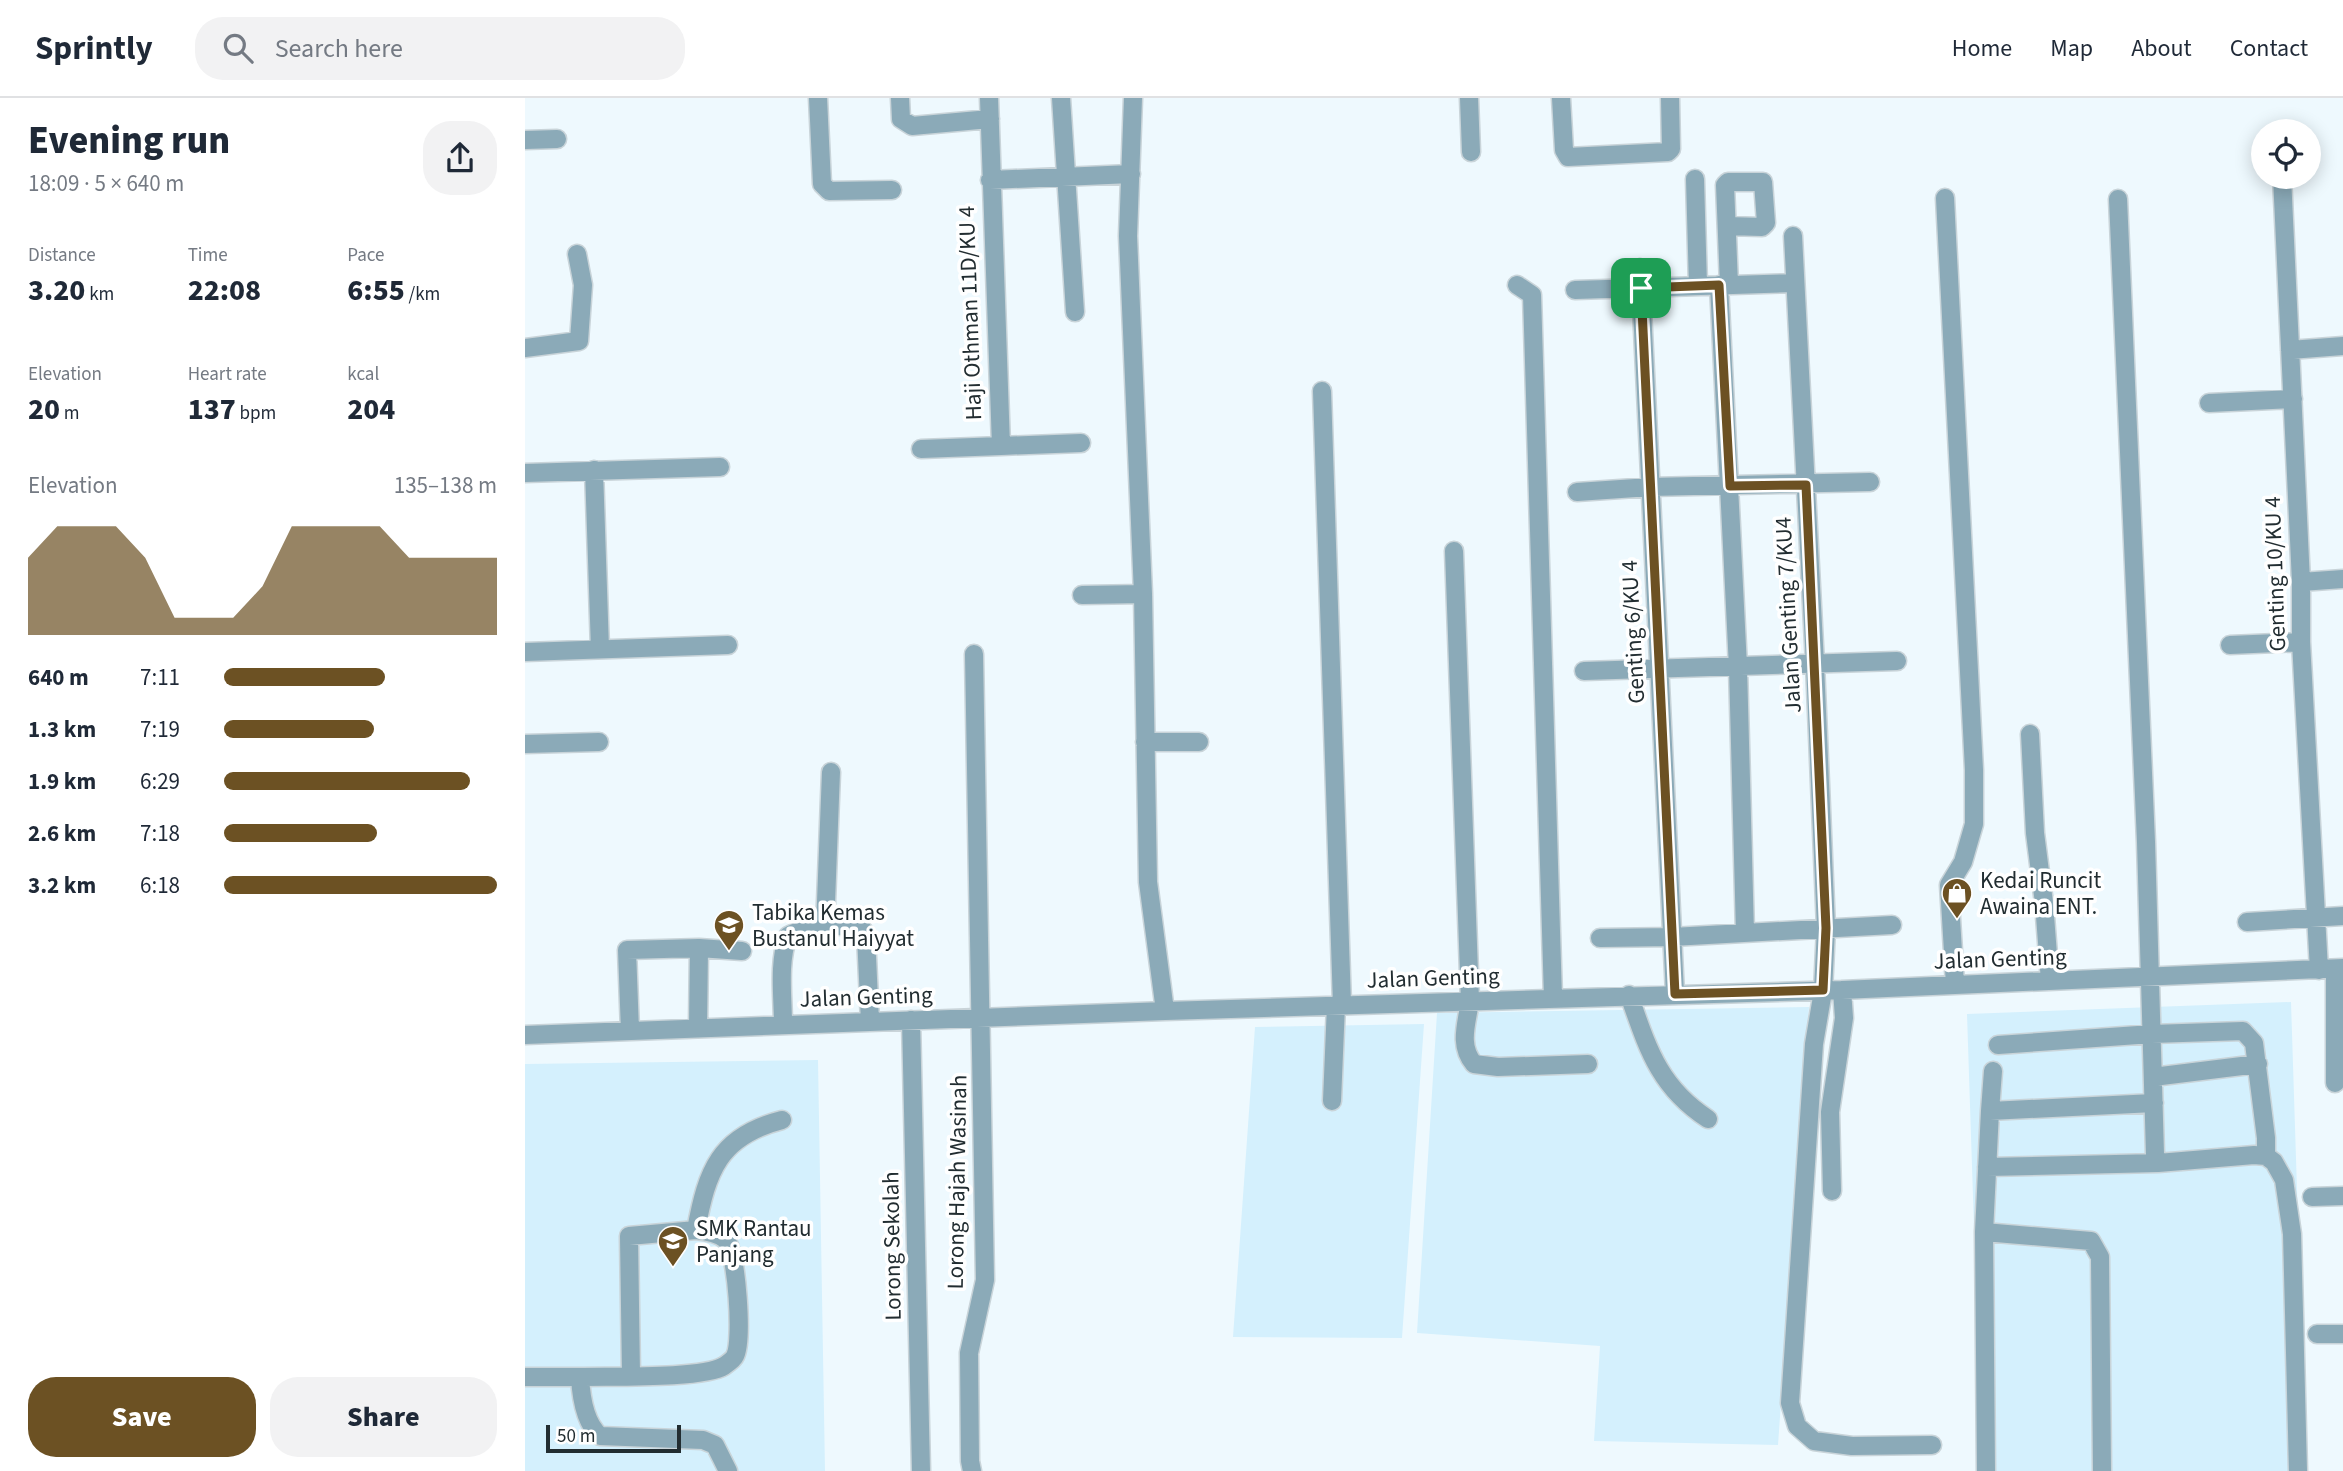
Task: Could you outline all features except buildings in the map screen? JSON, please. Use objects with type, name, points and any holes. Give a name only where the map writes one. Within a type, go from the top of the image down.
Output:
[{"type":"street","points":[[818,98],[822,184],[829,191],[892,190]]},
{"type":"street","points":[[900,98],[901,119],[912,127],[990,119]]},
{"type":"street","name":"Haji Othman 11D/KU 4","points":[[989,98],[1001,446],[1081,443]]},
{"type":"street","points":[[1061,98],[1075,312]]},
{"type":"street","points":[[1133,98],[1128,236],[1143,594],[1148,882],[1165,1011]]},
{"type":"street","points":[[1469,98],[1471,152]]},
{"type":"street","points":[[1561,98],[1564,150],[1568,157],[1668,152],[1671,149],[1670,98]]},
{"type":"street","points":[[525,140],[557,138]]},
{"type":"street","points":[[990,180],[1131,174]]},
{"type":"street","points":[[1695,178],[1699,286]]},
{"type":"street","name":"Genting 10/KU 4","points":[[2283,189],[2301,582],[2301,642],[2317,917],[2333,969],[2335,1083]]},
{"type":"street","points":[[1945,198],[1974,769],[1974,824],[1963,862],[1949,885],[1955,985]]},
{"type":"street","points":[[2118,200],[2151,978],[2155,1154],[2158,1163]]},
{"type":"street","points":[[1727,226],[1724,285],[1745,933]]},
{"type":"street","name":"Jalan Genting 7/KU4","points":[[1793,236],[1826,928],[1823,990],[1814,1044],[1790,1403],[1797,1426],[1814,1441],[1852,1446],[1932,1445]]},
{"type":"street","points":[[525,348],[579,341],[583,285],[577,254]]},
{"type":"street","name":"Genting 6/KU 4","points":[[1640,268],[1675,994]]},
{"type":"street","points":[[1575,290],[1795,283]]},
{"type":"street","points":[[1517,285],[1532,295],[1553,998]]},
{"type":"street","points":[[2290,350],[2343,346]]},
{"type":"street","points":[[1322,391],[1339,1005],[1332,1101]]},
{"type":"street","points":[[2209,403],[2293,400]]},
{"type":"street","points":[[921,449],[1001,446]]},
{"type":"street","points":[[525,473],[720,467]]},
{"type":"street","points":[[594,470],[600,649]]},
{"type":"street","points":[[1577,492],[1650,487],[1870,482]]},
{"type":"street","points":[[1454,551],[1470,1001],[1464,1042],[1467,1055],[1474,1064],[1498,1067],[1588,1064]]},
{"type":"street","points":[[2301,582],[2343,579]]},
{"type":"street","points":[[1082,595],[1143,594]]},
{"type":"street","points":[[2230,646],[2301,642]]},
{"type":"street","points":[[525,652],[728,645]]},
{"type":"street","name":"Lorong Hajah Wasinah","points":[[972,1471],[969,1353],[985,1280],[974,654]]},
{"type":"street","points":[[1584,671],[1897,661]]},
{"type":"street","points":[[2030,734],[2035,833],[2050,981]]},
{"type":"street","points":[[525,744],[599,742]]},
{"type":"street","points":[[1145,742],[1199,742]]},
{"type":"street","points":[[825,928],[831,772]]},
{"type":"street","points":[[2247,922],[2343,916]]},
{"type":"street","points":[[1600,938],[1672,937],[1892,925]]},
{"type":"street","points":[[783,1025],[782,975],[788,936],[825,928],[861,927],[866,935],[870,1022]]},
{"type":"street","points":[[698,1028],[699,948]]},
{"type":"street","points":[[630,1031],[627,950],[699,948],[742,951]]},
{"type":"street","name":"Jalan Genting","points":[[525,1035],[982,1017],[1843,990],[2333,969]]},
{"type":"street","points":[[1832,1191],[1830,1112],[1844,1018],[1843,990]]},
{"type":"street","points":[[1629,995],[1664,1079],[1686,1105],[1708,1119]]},
{"type":"street","name":"Lorong Sekolah","points":[[911,1020],[921,1471]]},
{"type":"street","points":[[1998,1045],[2152,1034],[2243,1031],[2254,1043],[2258,1064],[2266,1156]]},
{"type":"street","points":[[2153,1077],[2258,1064]]},
{"type":"street","points":[[1986,1471],[1984,1232],[1993,1071]]},
{"type":"street","points":[[1990,1111],[2154,1104]]},
{"type":"street","points":[[696,1230],[700,1206],[715,1165],[726,1149],[740,1137],[763,1125],[782,1121]]},
{"type":"street","points":[[1987,1167],[2158,1163],[2254,1155],[2266,1156],[2274,1162],[2284,1180],[2292,1234],[2298,1471]]},
{"type":"street","points":[[2312,1197],[2343,1196]]},
{"type":"street","points":[[525,1377],[678,1375],[722,1368],[735,1357],[739,1341],[733,1252],[725,1239],[696,1230],[629,1236],[631,1375]]},
{"type":"street","points":[[1984,1232],[2091,1241],[2101,1257],[2102,1471]]},
{"type":"street","points":[[2317,1334],[2343,1334]]},
{"type":"street","points":[[580,1377],[581,1392],[592,1429],[600,1436],[703,1440],[715,1445],[728,1471]]},
{"type":"shaded area","points":[[2291,1002],[2306,1471],[1982,1471],[1967,1014]]},
{"type":"shaded area","points":[[1809,1007],[1778,1445],[1594,1441],[1600,1346],[1417,1333],[1437,1013]]},
{"type":"shaded area","points":[[1424,1024],[1402,1338],[1233,1337],[1255,1027]]},
{"type":"shaded area","name":"SMK Rantau Panjang","points":[[818,1060],[825,1471],[525,1471],[525,1064]]},
{"type":"place","name":"Kedai Runcit Awaina ENT.","points":[[1957,920]]},
{"type":"place","name":"Tabika Kemas Bustanul Haiyyat","points":[[729,952]]},
{"type":"place","name":"SMK Rantau Panjang","points":[[673,1268]]},
{"type":"route","points":[[1719,285],[1730,486],[1806,485],[1826,928],[1823,990],[1675,994],[1641,288],[1719,285]]}]
